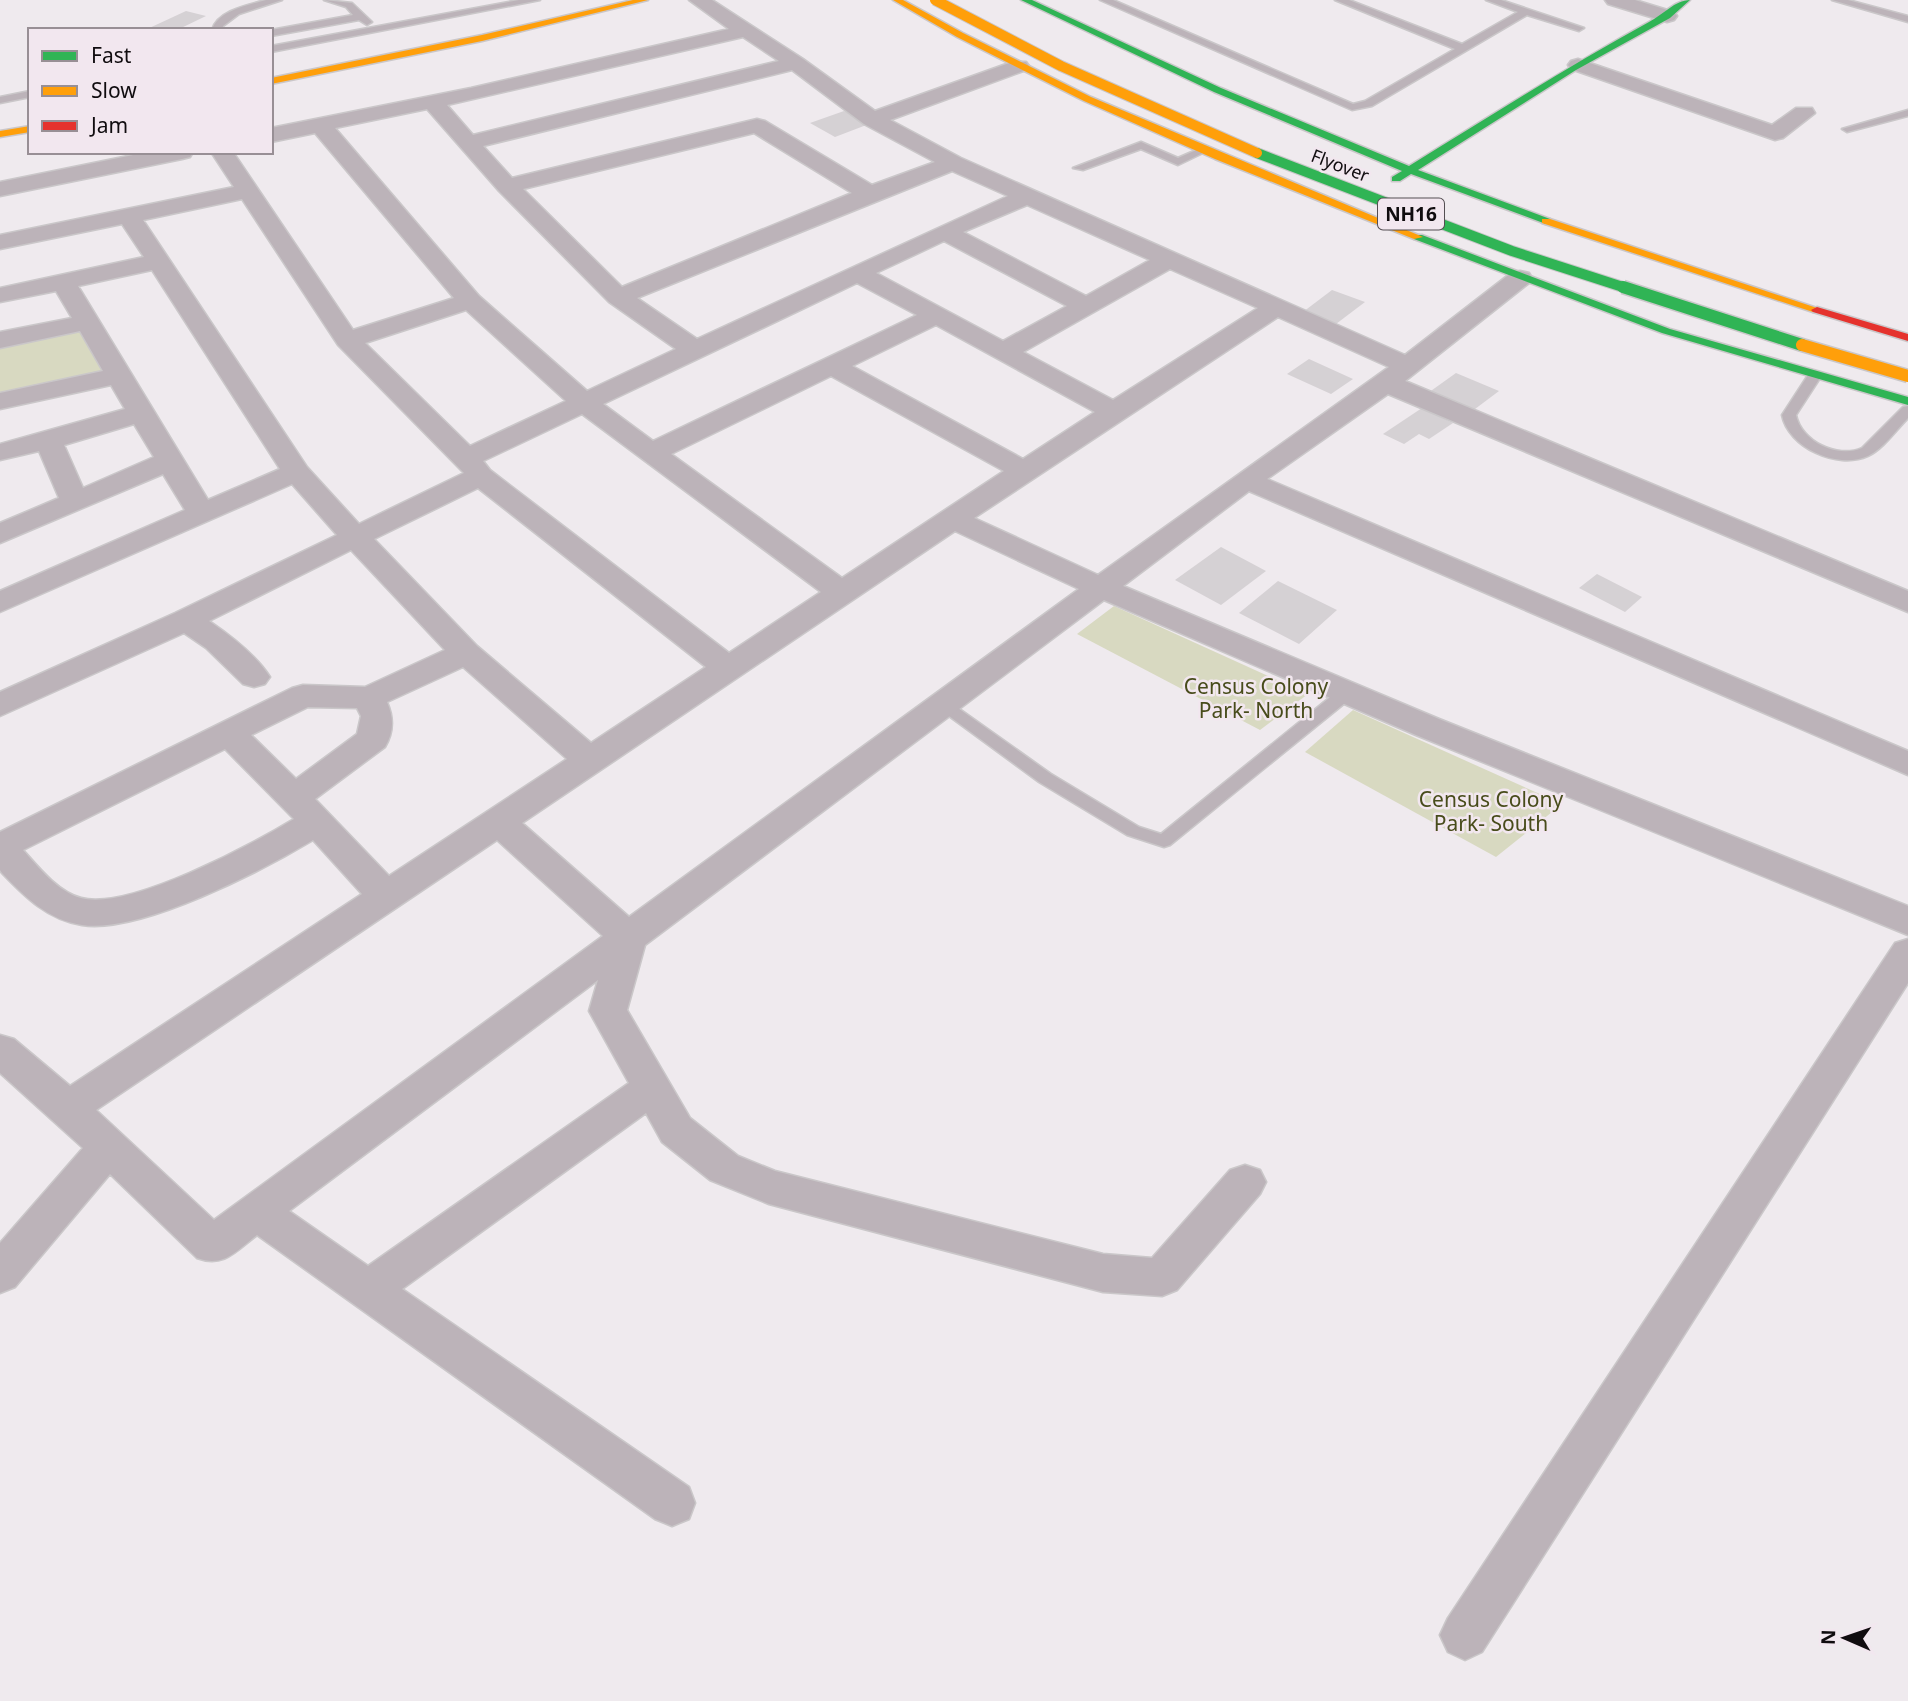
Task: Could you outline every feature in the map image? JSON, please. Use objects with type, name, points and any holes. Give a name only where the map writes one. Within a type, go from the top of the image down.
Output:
[{"type":"main road","points":[[273,81],[482,38],[644,0]]},
{"type":"main road","points":[[897,0],[1019,66],[1201,151],[1351,211],[1520,278],[1666,330],[1908,401]]},
{"type":"main road","name":"Flyover","points":[[935,0],[1129,98],[1326,181],[1629,291],[1908,376]]},
{"type":"main road","points":[[1025,0],[1330,141],[1802,306],[1908,338]]},
{"type":"main road","points":[[1351,211],[1409,170],[1578,65],[1667,16],[1686,0]]},
{"type":"main road","points":[[1006,19],[1064,50],[1206,113]]},
{"type":"main road","points":[[0,134],[28,128]]},
{"type":"main road","name":"Flyover","points":[[1317,159],[1476,219]]},
{"type":"main road","points":[[1660,282],[1735,306]]},
{"type":"street","points":[[699,0],[796,63],[872,119],[953,163],[1277,307],[1397,374],[1908,602]]},
{"type":"street","points":[[1615,0],[1667,16]]},
{"type":"street","points":[[273,135],[432,102],[745,31]]},
{"type":"street","points":[[468,143],[796,63]]},
{"type":"street","points":[[1578,65],[1775,133],[1804,113]]},
{"type":"street","points":[[872,119],[1019,66]]},
{"type":"street","points":[[701,86],[757,126],[870,194]]},
{"type":"street","points":[[432,102],[507,186],[618,297],[695,350]]},
{"type":"street","points":[[320,125],[470,301],[584,402],[842,593]]},
{"type":"street","points":[[507,186],[757,126]]},
{"type":"street","points":[[0,189],[172,154]]},
{"type":"street","points":[[223,154],[347,340],[474,467],[728,668]]},
{"type":"street","points":[[618,297],[953,163]]},
{"type":"street","points":[[0,242],[248,191]]},
{"type":"street","points":[[0,705],[186,620],[354,536],[584,402],[944,232],[1027,196]]},
{"type":"street","points":[[128,215],[296,471],[466,653],[590,760]]},
{"type":"street","points":[[944,232],[1086,306]]},
{"type":"street","points":[[1003,352],[1170,260]]},
{"type":"street","points":[[0,295],[157,262]]},
{"type":"street","points":[[857,273],[1114,411]]},
{"type":"street","points":[[0,1050],[68,1108],[212,1245],[1246,480],[1397,374],[1520,278]]},
{"type":"street","points":[[63,282],[201,513]]},
{"type":"street","points":[[347,340],[470,301]]},
{"type":"street","points":[[68,1108],[1114,411],[1277,307]]},
{"type":"street","points":[[651,453],[935,316]]},
{"type":"street","points":[[0,341],[88,322]]},
{"type":"street","points":[[830,365],[1024,471]]},
{"type":"street","points":[[0,401],[118,376]]},
{"type":"street","points":[[0,452],[48,441],[140,413]]},
{"type":"street","points":[[48,441],[75,501]]},
{"type":"street","points":[[0,534],[169,461]]},
{"type":"street","points":[[0,602],[296,471]]},
{"type":"street","points":[[1246,480],[1908,764]]},
{"type":"street","points":[[953,519],[1100,588],[1345,694],[1908,920]]},
{"type":"street","points":[[186,620],[217,641],[254,677]]},
{"type":"street","points":[[369,698],[377,716],[373,739],[305,810],[239,867],[162,898],[115,910],[69,909],[25,876],[0,847],[303,696],[369,698],[466,653]]},
{"type":"street","points":[[229,733],[386,896]]},
{"type":"street","points":[[499,822],[628,938]]},
{"type":"street","points":[[628,938],[608,1012],[677,1130],[724,1167],[769,1187],[1103,1273],[1162,1277],[1245,1182]]},
{"type":"street","points":[[1465,1635],[1908,953]]},
{"type":"street","points":[[367,1290],[652,1088]]},
{"type":"street","points":[[0,1274],[108,1146]]},
{"type":"street","points":[[257,1212],[672,1503]]},
{"type":"lane","points":[[217,28],[236,12],[277,0]]},
{"type":"lane","points":[[329,0],[349,5],[373,31]]},
{"type":"lane","points":[[273,50],[536,0]]},
{"type":"lane","points":[[1105,0],[1348,106],[1368,104],[1526,11]]},
{"type":"lane","points":[[1340,0],[1462,48]]},
{"type":"lane","points":[[1491,0],[1579,28]]},
{"type":"lane","points":[[1837,0],[1908,19]]},
{"type":"lane","points":[[273,33],[362,16]]},
{"type":"lane","points":[[0,100],[28,94]]},
{"type":"lane","points":[[1847,129],[1908,113]]},
{"type":"lane","points":[[1079,168],[1142,145],[1178,162],[1201,151]]},
{"type":"lane","points":[[1815,374],[1788,415],[1792,429],[1806,443],[1858,455],[1867,451],[1908,410]]},
{"type":"lane","points":[[942,705],[1045,778],[1133,831],[1164,841],[1345,694]]},
{"type":"green space","points":[[83,328],[105,373],[0,397],[0,347]]},
{"type":"green space","name":"Census Colony Park- North","points":[[1114,606],[1308,694],[1260,730],[1077,634]]},
{"type":"green space","name":"Census Colony Park- South","points":[[1353,710],[1562,804],[1496,857],[1305,752]]},
{"type":"building","points":[[186,11],[206,16],[181,28],[149,28]]},
{"type":"building","points":[[844,111],[869,124],[835,137],[810,123]]},
{"type":"building","points":[[1332,290],[1365,302],[1332,327],[1299,315]]},
{"type":"building","points":[[1309,359],[1353,379],[1331,394],[1287,374]]},
{"type":"building","points":[[1456,373],[1499,391],[1471,412],[1428,393]]},
{"type":"building","points":[[1422,408],[1453,423],[1429,439],[1419,434],[1404,444],[1383,434]]},
{"type":"building","points":[[1221,547],[1266,571],[1221,605],[1175,580]]},
{"type":"building","points":[[1597,574],[1642,597],[1625,612],[1579,588]]},
{"type":"building","points":[[1278,581],[1337,610],[1299,644],[1239,613]]},
{"type":"traffic: fast","points":[[1025,0],[1282,118],[1546,221]]},
{"type":"traffic: fast","points":[[1396,179],[1573,68],[1667,16],[1686,0]]},
{"type":"traffic: fast","points":[[1257,153],[1512,251],[1802,345]]},
{"type":"traffic: fast","points":[[1418,237],[1666,331],[1908,401]]},
{"type":"traffic: slow","points":[[273,81],[482,38],[644,0]]},
{"type":"traffic: slow","points":[[897,0],[1023,68],[1088,99],[1418,237]]},
{"type":"traffic: slow","points":[[935,0],[1061,66],[1257,153]]},
{"type":"traffic: slow","points":[[0,134],[28,129]]},
{"type":"traffic: slow","points":[[1546,221],[1817,310]]},
{"type":"traffic: slow","points":[[1802,345],[1908,376]]},
{"type":"traffic: jam","points":[[1817,310],[1908,338]]}]
